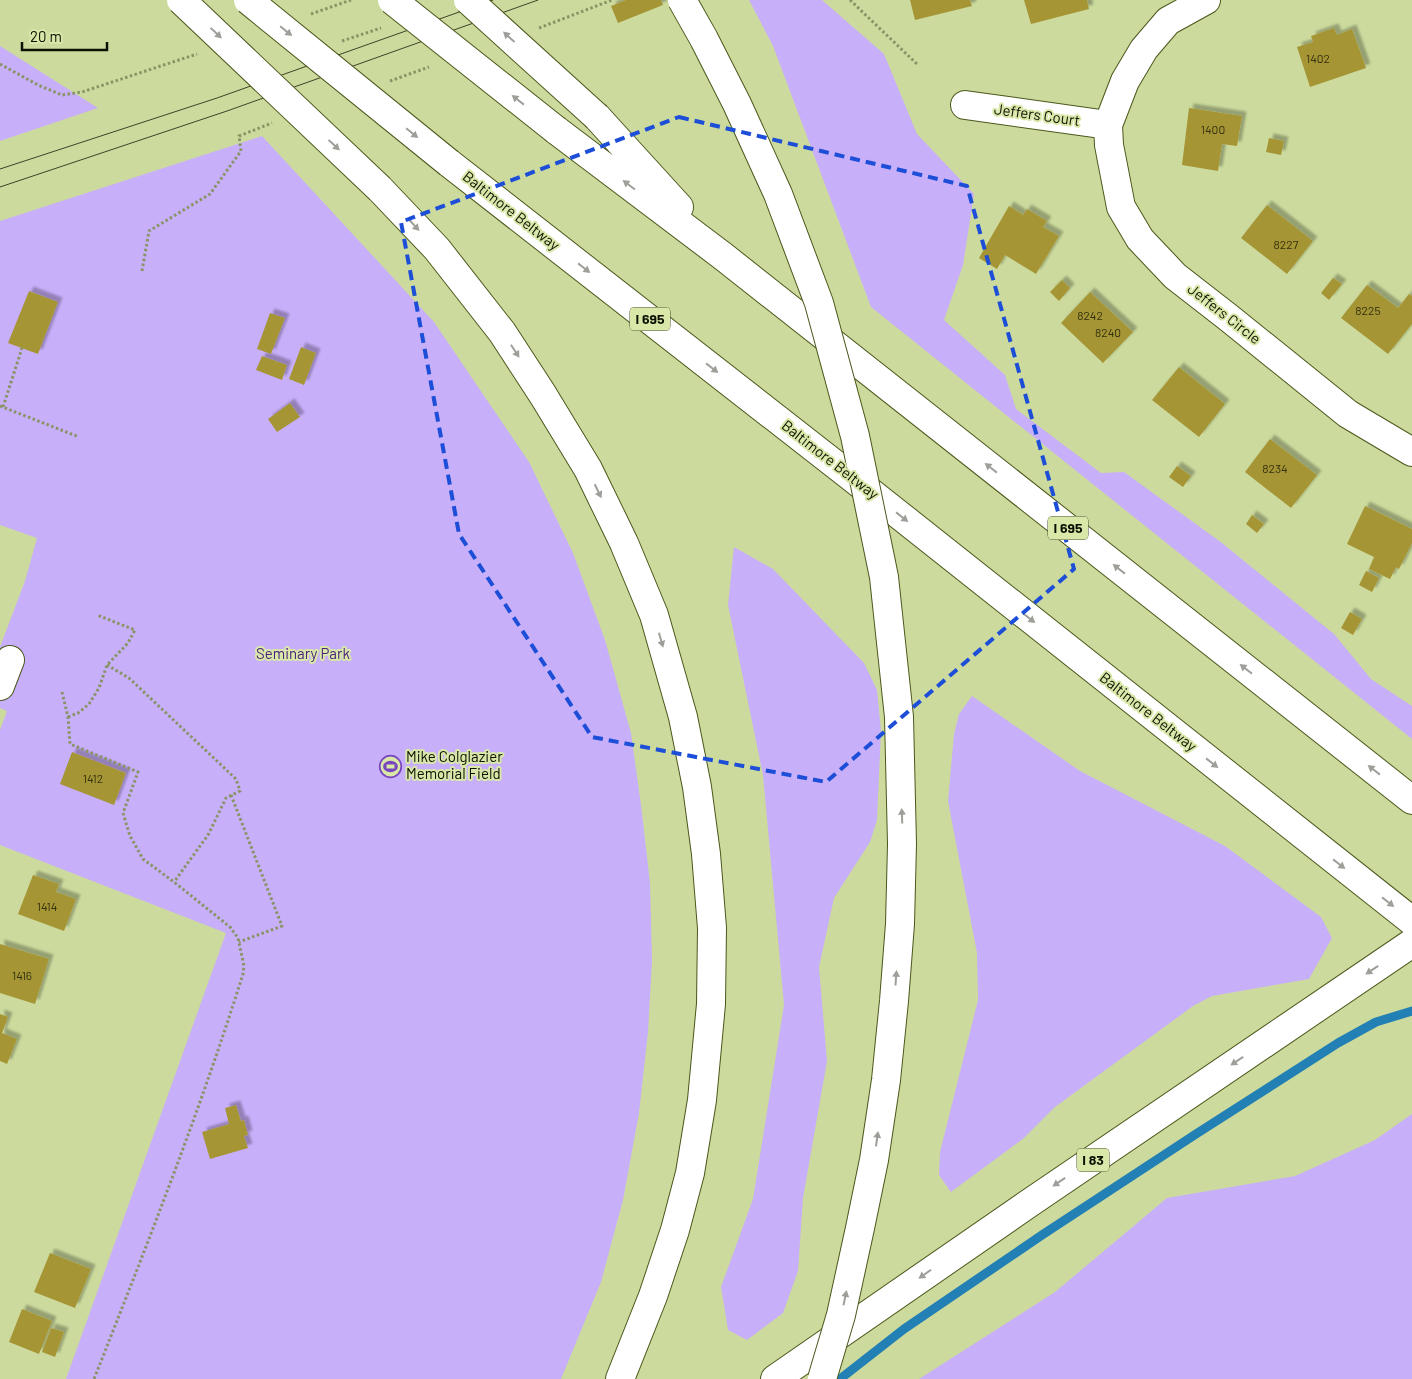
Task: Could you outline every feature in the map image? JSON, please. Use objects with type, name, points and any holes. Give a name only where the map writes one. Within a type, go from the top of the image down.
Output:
[{"type":"main road","points":[[181,0],[380,189],[437,249],[502,332],[588,469],[624,543],[654,615],[683,716],[697,787],[706,854],[712,928],[711,1004],[702,1100],[690,1172],[675,1230],[654,1296],[620,1379]]},
{"type":"main road","name":"Baltimore Beltway","points":[[248,0],[449,163],[850,476],[1412,921]]},
{"type":"main road","name":"I 695","points":[[392,0],[556,130],[724,257],[1412,800]]},
{"type":"main road","points":[[468,0],[597,117],[724,257]]},
{"type":"main road","points":[[682,0],[737,104],[774,185],[819,303],[855,436],[884,577],[899,717],[902,844],[900,924],[886,1080],[874,1160],[860,1228],[841,1315],[822,1379]]},
{"type":"main road","points":[[1108,125],[1125,81],[1144,49],[1168,21],[1206,0]]},
{"type":"main road","name":"Jeffers Court","points":[[965,105],[1108,125]]},
{"type":"main road","name":"Jeffers Circle","points":[[1108,125],[1109,145],[1121,207],[1140,239],[1175,276],[1348,414],[1412,452]]},
{"type":"main road","points":[[0,686],[10,660]]},
{"type":"main road","name":"I 83","points":[[775,1379],[1020,1209],[1412,943]]},
{"type":"path","points":[[305,16],[351,0]]},
{"type":"path","points":[[537,28],[612,0]]},
{"type":"path","points":[[850,0],[918,65]]},
{"type":"path","points":[[0,64],[38,85],[62,95],[82,92],[204,51]]},
{"type":"path","points":[[386,82],[433,65]]},
{"type":"path","points":[[142,271],[149,231],[210,194],[241,151],[240,136],[273,122]]},
{"type":"path","points":[[22,348],[1,407],[79,437]]},
{"type":"path","points":[[68,717],[78,713],[89,704],[99,688],[107,665],[128,643],[135,630],[97,615]]},
{"type":"path","points":[[107,665],[129,678],[236,779],[240,791],[226,798],[208,835],[174,882]]},
{"type":"path","points":[[62,692],[68,717],[70,744],[138,772],[123,813],[130,836],[143,860],[230,927],[238,938],[244,966],[244,974],[226,1030],[155,1224],[94,1379]]},
{"type":"path","points":[[231,795],[282,926],[239,942]]},
{"type":"highlighted area","points":[[679,117],[967,186],[1074,569],[826,782],[592,737],[459,534],[401,222]]},
{"type":"green space","points":[[749,0],[822,0],[884,54],[917,134],[974,194],[963,265],[944,320],[1005,375],[1016,409],[1101,473],[1124,472],[1222,543],[1334,634],[1371,679],[1412,706],[1412,739],[871,307],[773,46]]},
{"type":"green space","points":[[0,46],[98,108],[0,141]]},
{"type":"green space","name":"Seminary Park","points":[[262,136],[434,322],[529,462],[573,553],[605,640],[631,733],[650,883],[652,961],[648,1032],[639,1113],[623,1200],[601,1282],[561,1379],[66,1379],[226,933],[0,845],[0,730],[7,711],[0,708],[0,647],[25,581],[37,538],[0,525],[0,221]]},
{"type":"green space","points":[[734,547],[773,569],[864,663],[877,690],[881,731],[877,820],[870,842],[834,898],[819,967],[827,1061],[803,1198],[798,1271],[783,1313],[747,1340],[728,1330],[721,1287],[753,1199],[784,1005],[763,775],[728,605]]},
{"type":"green space","points":[[972,696],[1080,771],[1225,846],[1321,917],[1332,938],[1309,979],[1212,996],[1193,1006],[1055,1107],[1024,1138],[951,1192],[939,1175],[940,1152],[978,1000],[977,953],[948,801],[954,734],[959,714]]},
{"type":"green space","points":[[1412,1114],[1412,1379],[919,1379],[1055,1292],[1167,1198],[1295,1176],[1375,1140]]},
{"type":"building","points":[[626,0],[661,0],[663,5],[618,23],[611,6]]},
{"type":"building","points":[[910,0],[970,0],[972,6],[915,20]]},
{"type":"building","points":[[1024,0],[1087,0],[1089,9],[1031,24]]},
{"type":"building","points":[[1334,28],[1337,35],[1352,29],[1366,68],[1310,87],[1297,47],[1313,42],[1311,36]]},
{"type":"building","points":[[1189,108],[1242,116],[1237,146],[1222,144],[1218,171],[1182,165]]},
{"type":"building","points":[[1269,138],[1284,141],[1281,155],[1266,152]]},
{"type":"building","points":[[1267,205],[1313,241],[1287,274],[1241,238]]},
{"type":"building","points":[[1009,206],[1023,215],[1027,209],[1047,221],[1043,227],[1059,236],[1036,274],[1005,255],[997,269],[979,258]]},
{"type":"building","points":[[1333,278],[1342,284],[1329,300],[1321,293]]},
{"type":"building","points":[[1062,280],[1070,288],[1059,301],[1050,292]]},
{"type":"building","points":[[1367,285],[1398,308],[1409,294],[1412,296],[1412,324],[1388,354],[1341,318]]},
{"type":"building","points":[[29,291],[58,302],[38,354],[8,343]]},
{"type":"building","points":[[1090,292],[1133,332],[1103,363],[1061,323]]},
{"type":"building","points":[[270,313],[285,318],[271,354],[257,349]]},
{"type":"building","points":[[301,347],[316,353],[304,385],[289,379]]},
{"type":"building","points":[[262,356],[287,365],[282,380],[256,370]]},
{"type":"building","points":[[1179,367],[1225,404],[1199,437],[1152,400]]},
{"type":"building","points":[[290,403],[300,417],[277,432],[268,419]]},
{"type":"building","points":[[1270,439],[1317,475],[1291,508],[1245,472]]},
{"type":"building","points":[[1177,466],[1191,476],[1183,487],[1169,477]]},
{"type":"building","points":[[1365,506],[1412,529],[1412,543],[1399,569],[1396,567],[1390,579],[1369,569],[1374,557],[1347,544]]},
{"type":"building","points":[[1252,515],[1264,524],[1257,533],[1246,524]]},
{"type":"building","points":[[1366,571],[1379,578],[1372,592],[1359,585]]},
{"type":"building","points":[[1350,612],[1362,619],[1353,635],[1341,628]]},
{"type":"building","points":[[72,752],[126,773],[114,805],[60,784]]},
{"type":"building","points":[[33,875],[59,884],[56,892],[76,899],[64,931],[18,914]]},
{"type":"building","points":[[0,944],[49,959],[35,1004],[0,993]]},
{"type":"building","points":[[0,1014],[8,1017],[2,1033],[17,1039],[7,1064],[0,1061]]},
{"type":"building","points":[[236,1105],[241,1121],[244,1120],[248,1135],[244,1136],[248,1148],[210,1159],[202,1132],[229,1124],[225,1108]]},
{"type":"building","points":[[50,1253],[91,1269],[75,1308],[34,1292]]},
{"type":"building","points":[[22,1309],[52,1321],[39,1354],[9,1342]]},
{"type":"building","points":[[51,1328],[64,1332],[55,1357],[42,1352]]},
{"type":"waterway","points":[[840,1379],[904,1329],[1042,1235],[1196,1134],[1338,1043],[1376,1022],[1412,1011]]},
{"type":"tram line","points":[[0,169],[217,98],[493,0]]},
{"type":"tram line","points":[[0,187],[227,111],[538,0]]},
{"type":"place","name":"Mike Colglazier Memorial Field","points":[[390,766]]}]
